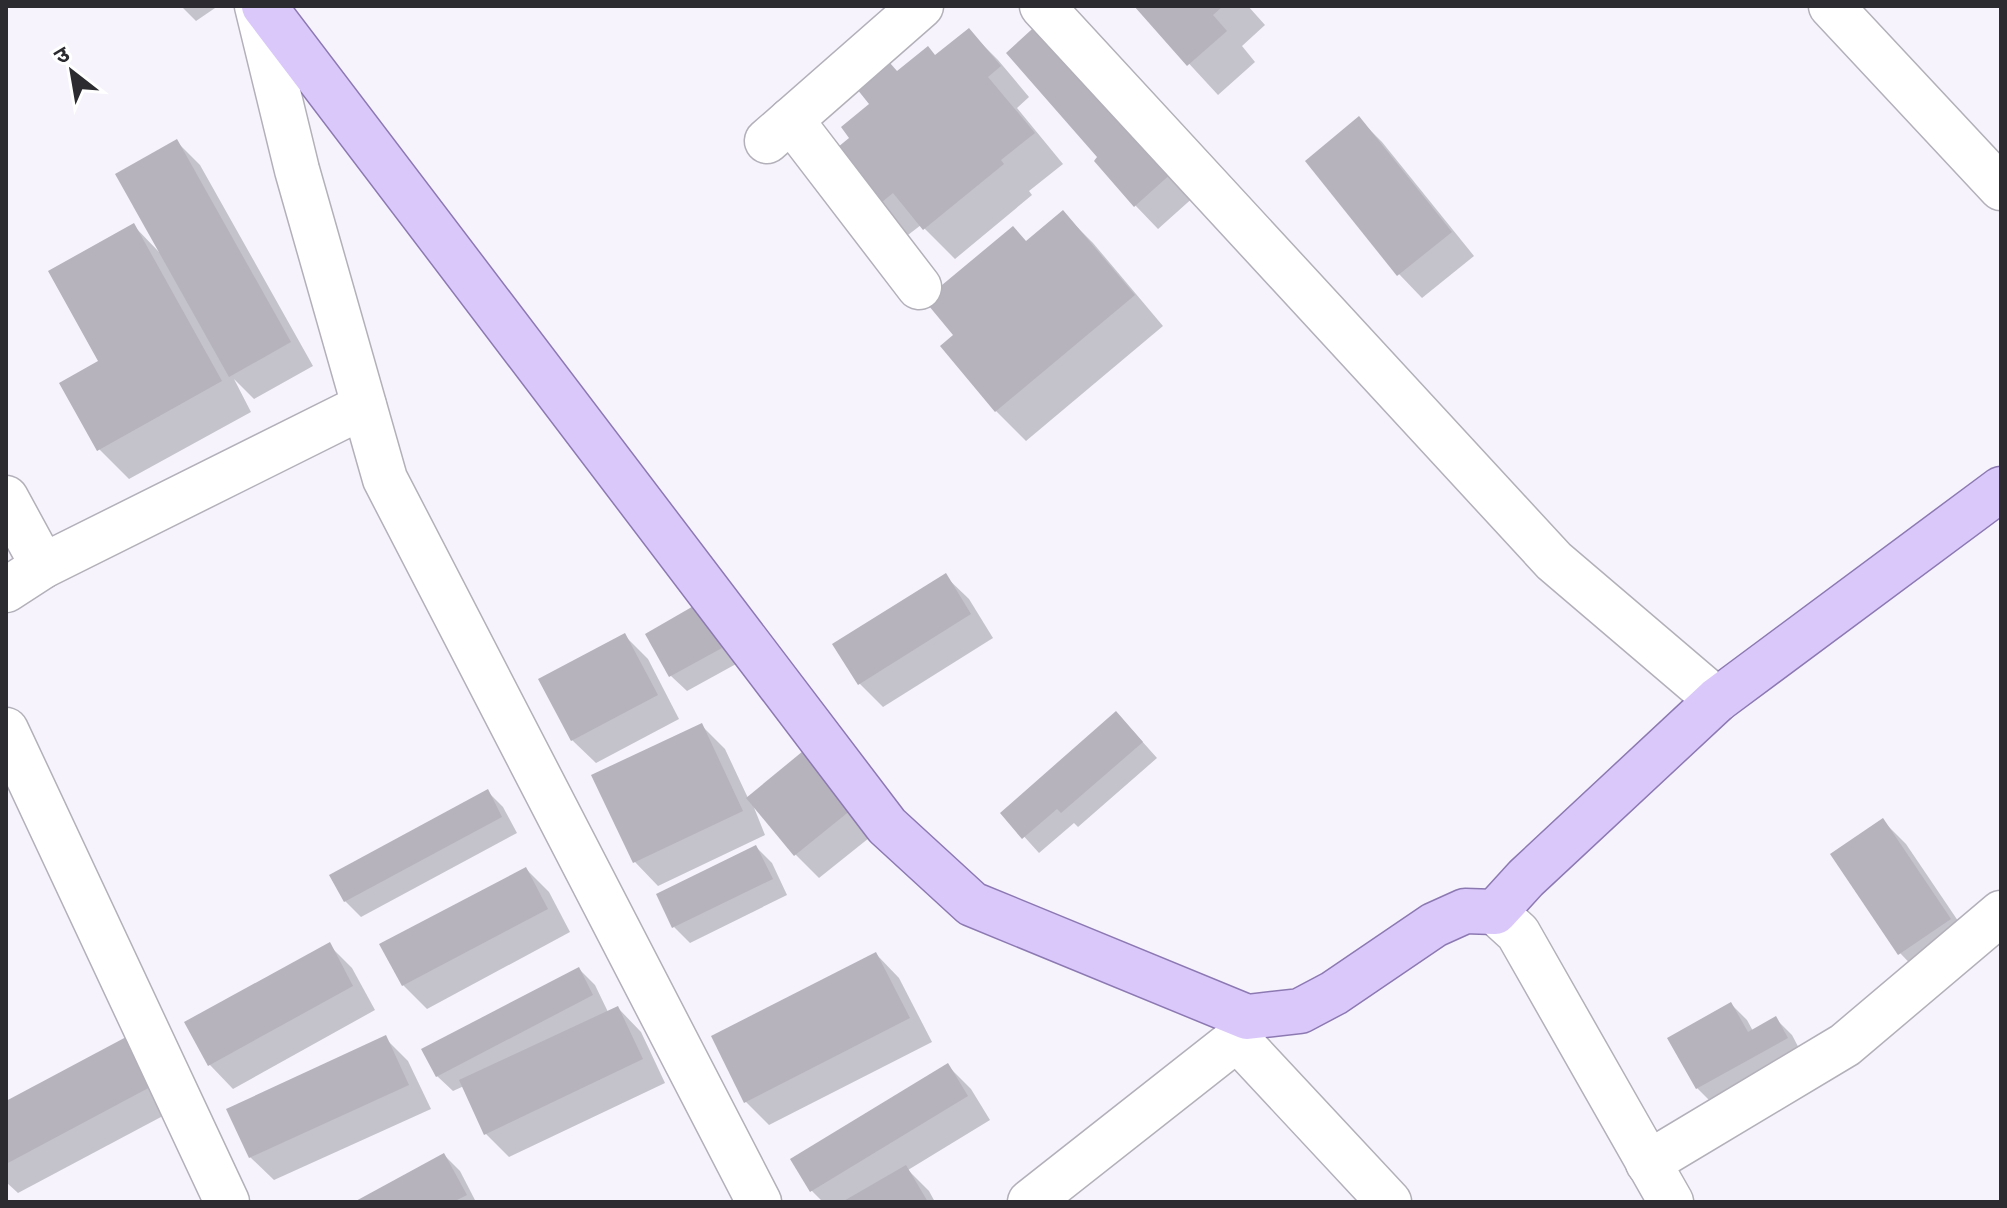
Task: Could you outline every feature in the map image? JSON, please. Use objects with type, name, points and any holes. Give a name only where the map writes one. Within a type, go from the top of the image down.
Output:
[{"type":"main road","points":[[264,6],[887,826],[972,904],[1242,1028],[1300,1011],[1334,993],[1434,925],[1465,911],[1495,912],[1526,878],[1717,700],[2001,489]]},
{"type":"street","points":[[257,6],[297,170],[385,479],[759,1202]]},
{"type":"street","points":[[919,287],[779,130],[921,6]]},
{"type":"street","points":[[1042,6],[1554,561],[1717,700]]},
{"type":"street","points":[[1838,8],[2001,188]]},
{"type":"street","points":[[6,590],[43,566],[364,406]]},
{"type":"street","points":[[6,498],[43,566]]},
{"type":"street","points":[[6,730],[227,1202]]},
{"type":"street","points":[[1495,912],[1518,933],[1671,1202]]},
{"type":"street","points":[[1648,1163],[1845,1045],[2001,913]]},
{"type":"street","points":[[1030,1202],[1242,1028],[1389,1202]]},
{"type":"building","points":[[1134,6],[1223,6],[1213,15],[1227,31],[1187,66]]},
{"type":"building","points":[[1042,20],[1174,171],[1134,207],[1094,161],[1097,157],[1006,53]]},
{"type":"building","points":[[969,28],[1001,66],[988,77],[1035,133],[1001,160],[1004,164],[923,230],[893,193],[860,220],[815,166],[849,138],[841,127],[869,104],[857,89],[890,63],[897,71],[928,46],[935,55]]},
{"type":"building","points":[[1359,116],[1452,232],[1397,276],[1305,161]]},
{"type":"building","points":[[177,139],[291,342],[229,377],[115,174]]},
{"type":"building","points":[[1063,210],[1135,295],[995,412],[940,346],[953,335],[924,300],[1013,226],[1026,241]]},
{"type":"building","points":[[134,223],[222,381],[97,451],[59,383],[98,361],[48,271]]},
{"type":"building","points":[[946,573],[971,614],[858,685],[832,644]]},
{"type":"building","points":[[697,604],[722,648],[669,677],[645,634]]},
{"type":"building","points":[[625,633],[658,695],[571,741],[538,679]]},
{"type":"building","points":[[1116,711],[1143,742],[1061,813],[1057,809],[1022,839],[1000,813]]},
{"type":"building","points":[[702,723],[743,811],[633,863],[591,775]]},
{"type":"building","points":[[814,742],[862,801],[794,856],[746,798]]},
{"type":"building","points":[[488,789],[502,817],[344,902],[329,875]]},
{"type":"building","points":[[1883,818],[1951,919],[1898,955],[1830,854]]},
{"type":"building","points":[[756,845],[773,879],[672,928],[656,894]]},
{"type":"building","points":[[526,867],[548,909],[402,986],[379,944]]},
{"type":"building","points":[[330,942],[353,986],[208,1066],[184,1022]]},
{"type":"building","points":[[876,952],[910,1018],[744,1103],[711,1036]]},
{"type":"building","points":[[579,967],[593,995],[436,1077],[421,1049]]},
{"type":"building","points":[[1731,1002],[1748,1032],[1776,1016],[1788,1038],[1696,1089],[1667,1038]]},
{"type":"building","points":[[618,1006],[643,1059],[484,1135],[459,1080]]},
{"type":"building","points":[[386,1035],[409,1085],[249,1158],[226,1109]]},
{"type":"building","points":[[128,1036],[154,1085],[6,1164],[6,1101]]},
{"type":"building","points":[[948,1063],[968,1096],[810,1192],[790,1159]]},
{"type":"building","points":[[444,1153],[467,1195],[453,1202],[354,1202]]},
{"type":"building","points":[[906,1165],[928,1202],[842,1202]]}]
